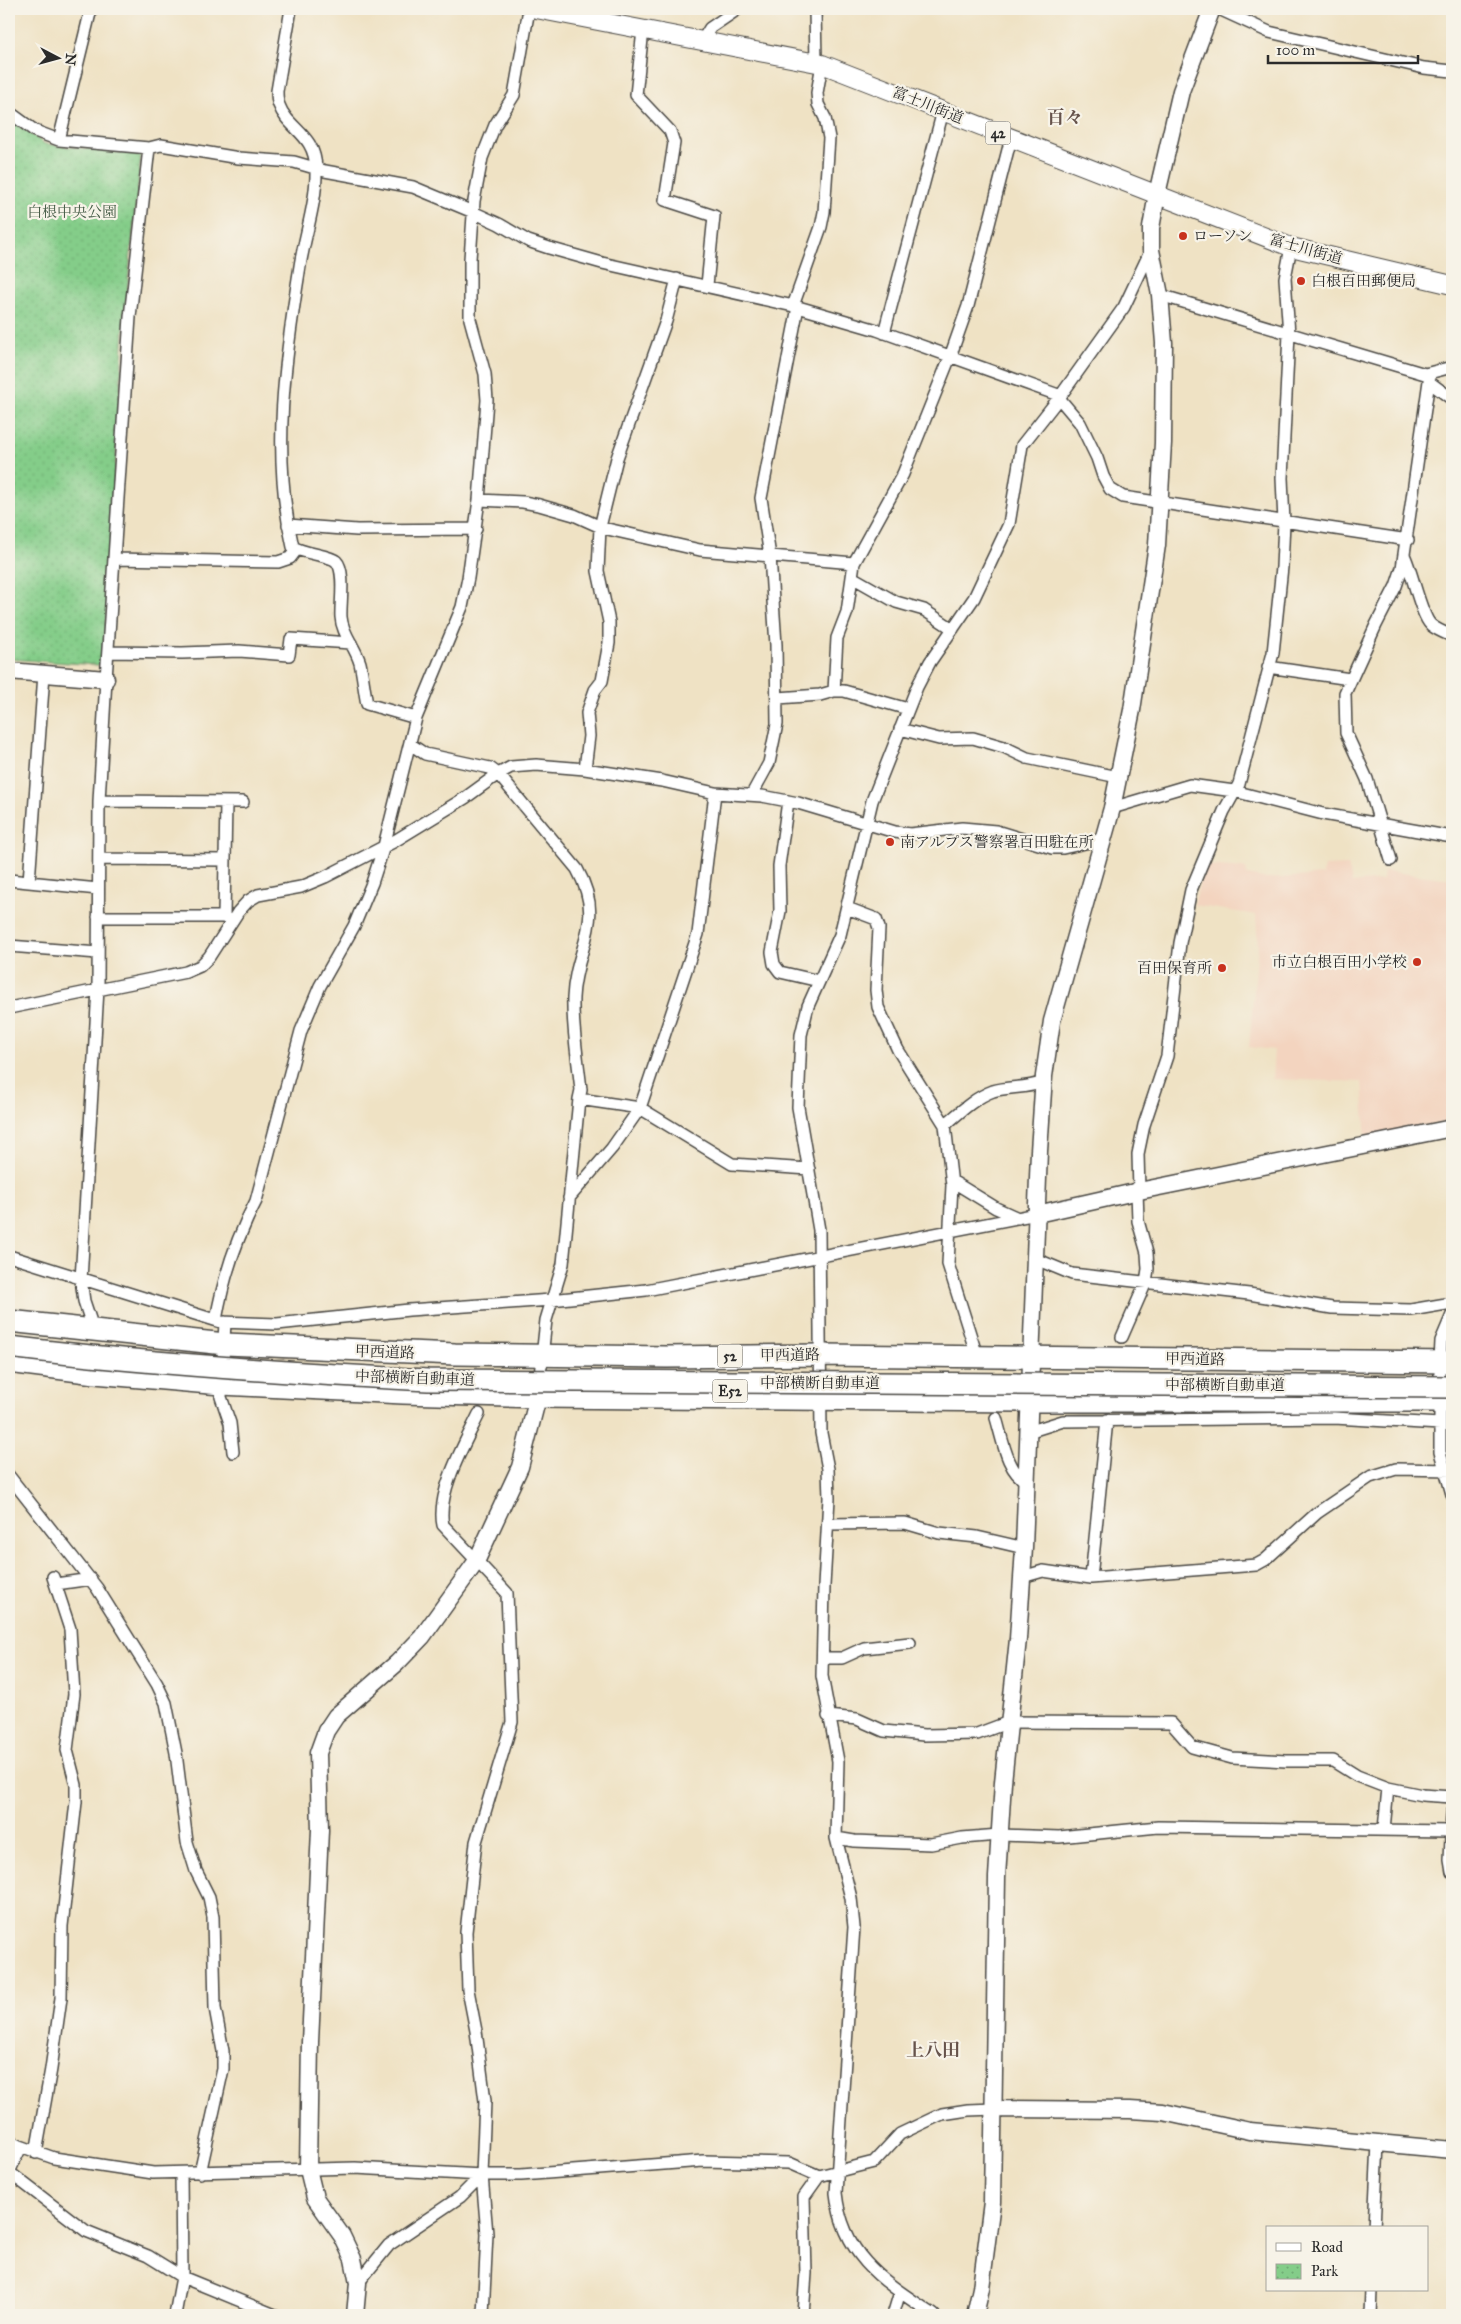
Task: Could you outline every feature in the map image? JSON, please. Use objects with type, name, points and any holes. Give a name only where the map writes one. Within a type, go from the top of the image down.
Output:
[{"type":"highway","name":"甲西道路","points":[[9,1321],[225,1344],[542,1356],[977,1356],[1446,1362]]},
{"type":"highway","name":"中部横断自動車道","points":[[9,1347],[144,1362],[281,1373],[428,1380],[1449,1396]]},
{"type":"highway","name":"中部横断自動車道","points":[[9,1356],[114,1368],[278,1381],[428,1388],[1449,1396]]},
{"type":"highway","points":[[9,1362],[95,1373],[221,1384],[403,1393],[538,1397],[1029,1402],[1449,1396]]},
{"type":"main road","name":"富士川街道","points":[[538,9],[819,63],[1291,247],[1452,285]]},
{"type":"street","points":[[58,140],[91,9]]},
{"type":"street","points":[[291,9],[277,90],[278,104],[283,114],[307,140],[314,156],[316,169],[314,194],[298,277],[281,406],[280,458],[288,525],[293,547],[304,553],[328,557],[337,562],[341,572],[341,619],[343,631],[360,662],[367,704],[416,718]]},
{"type":"street","points":[[233,1452],[230,1423],[221,1397],[225,1344],[220,1321],[226,1280],[248,1217],[256,1201],[301,1031],[320,986],[354,926],[384,846],[416,718],[462,607],[476,529],[487,400],[485,374],[470,319],[470,259],[473,212],[482,158],[494,125],[514,95],[529,9]]},
{"type":"street","points":[[702,41],[710,28],[738,9]]},
{"type":"street","points":[[752,794],[769,763],[774,743],[778,698],[770,556],[761,498],[795,307],[824,212],[829,138],[825,118],[818,104],[819,63],[814,9]]},
{"type":"street","points":[[975,2315],[982,2288],[992,2202],[995,2109],[997,1877],[1024,1548],[1030,1358],[1043,1082],[1052,1022],[1112,808],[1132,710],[1157,545],[1165,385],[1160,295],[1151,250],[1152,228],[1157,194],[1181,91],[1212,9]]},
{"type":"street","points":[[1219,9],[1269,32],[1415,66],[1452,71]]},
{"type":"street","points":[[643,30],[636,95],[670,132],[674,144],[666,200],[714,216],[707,285]]},
{"type":"street","points":[[884,333],[943,111]]},
{"type":"street","points":[[9,112],[35,131],[58,140],[149,148],[161,145],[239,158],[294,162],[316,169],[413,187],[473,212],[499,224],[528,241],[548,248],[602,263],[707,285],[795,307],[884,333],[1060,397],[1080,423],[1110,489],[1123,497],[1408,540]]},
{"type":"street","points":[[834,691],[837,638],[847,612],[854,563],[903,474],[950,357],[968,306],[1011,138]]},
{"type":"street","points":[[94,1331],[84,1301],[81,1280],[98,989],[99,801],[130,317],[149,148]]},
{"type":"street","points":[[1122,1337],[1146,1282],[1147,1253],[1138,1221],[1138,1154],[1144,1125],[1167,1056],[1180,943],[1191,890],[1234,791],[1239,784],[1273,653],[1282,567],[1284,522],[1282,478],[1290,334],[1285,278],[1291,247]]},
{"type":"street","points":[[934,2315],[872,2271],[845,2228],[837,2206],[837,2173],[854,1927],[851,1898],[836,1838],[838,1761],[828,1716],[822,1676],[824,1586],[828,1524],[828,1470],[822,1433],[818,1214],[798,1107],[798,1066],[801,1035],[808,1006],[840,935],[865,823],[872,800],[917,686],[930,662],[974,598],[1009,524],[1018,458],[1022,445],[1060,397],[1124,307],[1151,250]]},
{"type":"street","points":[[585,769],[589,736],[587,713],[595,690],[602,681],[609,643],[609,622],[598,571],[600,527],[617,458],[666,321],[677,279]]},
{"type":"street","points":[[1160,295],[1425,374],[1452,399]]},
{"type":"street","points":[[1429,378],[1452,367]]},
{"type":"street","points":[[1391,860],[1367,779],[1346,733],[1345,693],[1396,586],[1408,540],[1429,378]]},
{"type":"street","points":[[479,500],[523,502],[539,505],[574,515],[600,527],[700,550],[854,563]]},
{"type":"street","points":[[288,525],[358,530],[476,529]]},
{"type":"street","points":[[114,559],[278,562],[290,558],[297,549]]},
{"type":"street","points":[[1404,555],[1412,570],[1426,618],[1431,625],[1452,636]]},
{"type":"street","points":[[852,577],[896,602],[924,610],[953,629]]},
{"type":"street","points":[[108,652],[182,653],[239,650],[289,655],[291,639],[351,643]]},
{"type":"street","points":[[1268,667],[1350,680]]},
{"type":"street","points":[[9,671],[106,679]]},
{"type":"street","points":[[29,882],[44,674]]},
{"type":"street","points":[[778,698],[844,691],[908,709]]},
{"type":"street","points":[[900,729],[939,739],[973,738],[1027,758],[1118,777]]},
{"type":"street","points":[[355,2315],[358,2283],[356,2268],[347,2245],[315,2198],[308,2169],[310,2042],[320,1830],[318,1753],[326,1732],[336,1716],[397,1663],[422,1638],[476,1562],[520,1467],[538,1397],[546,1320],[563,1264],[578,1099],[581,1090],[573,999],[575,976],[589,926],[590,906],[586,887],[577,869],[498,774],[490,768],[425,754],[410,744]]},
{"type":"street","points":[[9,1008],[186,972],[200,966],[209,957],[228,920],[248,901],[258,895],[301,887],[384,846],[465,798],[511,767],[536,766],[585,769],[662,781],[715,793],[752,794],[788,801],[895,832],[910,834],[962,828],[996,830],[1052,848],[1063,848],[1103,839]]},
{"type":"street","points":[[1112,808],[1190,785],[1234,791],[1323,814],[1452,837]]},
{"type":"street","points":[[569,1198],[612,1148],[640,1108],[698,934],[715,793]]},
{"type":"street","points":[[99,801],[242,802]]},
{"type":"street","points":[[788,801],[779,866],[780,911],[772,952],[774,964],[780,972],[819,981]]},
{"type":"street","points":[[226,802],[225,860],[228,920]]},
{"type":"street","points":[[99,859],[225,860]]},
{"type":"street","points":[[9,880],[98,889]]},
{"type":"street","points":[[847,908],[876,919],[879,928],[876,990],[878,1007],[898,1050],[945,1125],[952,1181],[948,1264],[977,1356]]},
{"type":"street","points":[[98,917],[228,920]]},
{"type":"street","points":[[9,946],[98,953]]},
{"type":"street","points":[[945,1125],[968,1105],[994,1091],[1021,1089],[1043,1082]]},
{"type":"street","points":[[578,1099],[640,1108],[732,1164],[809,1169]]},
{"type":"street","points":[[9,1256],[81,1280],[220,1321],[276,1324],[409,1310],[551,1300],[646,1290],[1018,1218],[1138,1191],[1452,1128]]},
{"type":"street","points":[[952,1181],[996,1208],[1018,1218]]},
{"type":"street","points":[[1035,1262],[1042,1262],[1072,1274],[1249,1294],[1332,1308],[1411,1310],[1452,1303]]},
{"type":"street","points":[[1452,1315],[1441,1341],[1446,1362],[1449,1396],[1440,1424],[1440,1452],[1449,1470],[1452,1494]]},
{"type":"street","points":[[479,1414],[458,1458],[440,1513],[443,1525],[507,1593],[512,1722],[476,1842],[466,1932],[468,1990],[476,2030],[485,2102],[482,2175],[487,2234],[483,2315]]},
{"type":"street","points":[[996,1418],[1008,1458],[1020,1478],[1026,1481]]},
{"type":"street","points":[[1028,1432],[1063,1421],[1107,1420],[1334,1418],[1440,1424]]},
{"type":"street","points":[[1091,1578],[1107,1420]]},
{"type":"street","points":[[1022,1577],[1042,1571],[1091,1578],[1256,1565],[1266,1560],[1317,1513],[1370,1477],[1396,1469],[1449,1470]]},
{"type":"street","points":[[9,1476],[90,1579],[157,1684],[166,1703],[176,1753],[187,1842],[196,1871],[209,1897],[212,1917],[215,2008],[223,2051],[223,2069],[200,2173]]},
{"type":"street","points":[[828,1524],[905,1523],[939,1533],[977,1537],[1024,1548]]},
{"type":"street","points":[[36,2153],[61,1998],[62,1926],[76,1802],[76,1785],[67,1750],[74,1694],[70,1629],[54,1581],[90,1579]]},
{"type":"street","points":[[823,1658],[842,1658],[864,1648],[910,1642]]},
{"type":"street","points":[[828,1716],[857,1719],[884,1731],[924,1735],[977,1734],[1009,1722],[1171,1723],[1192,1747],[1232,1758],[1286,1762],[1333,1761],[1357,1776],[1388,1788],[1422,1795],[1452,1797]]},
{"type":"street","points":[[1384,1829],[1388,1788]]},
{"type":"street","points":[[1452,1813],[1450,1830],[1452,1872]]},
{"type":"street","points":[[836,1838],[854,1841],[931,1844],[962,1838],[999,1835],[1059,1837],[1158,1827],[1450,1830]]},
{"type":"street","points":[[9,2142],[16,2150],[109,2168],[153,2173],[355,2168],[482,2175],[703,2162],[789,2163],[819,2176],[837,2173],[845,2168],[874,2162],[900,2134],[942,2114],[968,2110],[995,2109],[1163,2112],[1250,2131],[1452,2150]]},
{"type":"street","points":[[1374,2226],[1378,2143]]},
{"type":"street","points":[[16,2150],[54,2158]]},
{"type":"street","points":[[16,2150],[9,2172],[86,2231],[148,2256],[182,2277],[275,2315]]},
{"type":"street","points":[[175,2315],[182,2277],[181,2173]]},
{"type":"street","points":[[358,2283],[389,2245],[460,2197],[482,2175]]},
{"type":"street","points":[[802,2315],[806,2273],[804,2197],[819,2176]]},
{"type":"street","points":[[893,2315],[900,2292]]},
{"type":"street","points":[[1370,2315],[1371,2292]]},
{"type":"shaded area","points":[[1204,865],[1246,868],[1247,875],[1268,879],[1323,875],[1324,866],[1348,865],[1352,883],[1383,880],[1384,871],[1452,879],[1452,1121],[1366,1141],[1362,1082],[1272,1079],[1274,1050],[1249,1047],[1258,946],[1256,915],[1194,905]]},
{"type":"green space","name":"白根中央公園","points":[[9,119],[45,144],[141,155],[125,312],[103,663],[98,665],[9,659]]},
{"type":"place","name":"ローソン","points":[[1183,236]]},
{"type":"place","name":"白根百田郵便局","points":[[1301,281]]},
{"type":"place","name":"南アルプス警察署百田駐在所","points":[[890,842]]},
{"type":"place","name":"市立白根百田小学校","points":[[1417,962]]},
{"type":"place","name":"百田保育所","points":[[1222,968]]},
{"type":"district","name":"百々","points":[[1065,117]]},
{"type":"district","name":"上八田","points":[[933,2050]]}]
